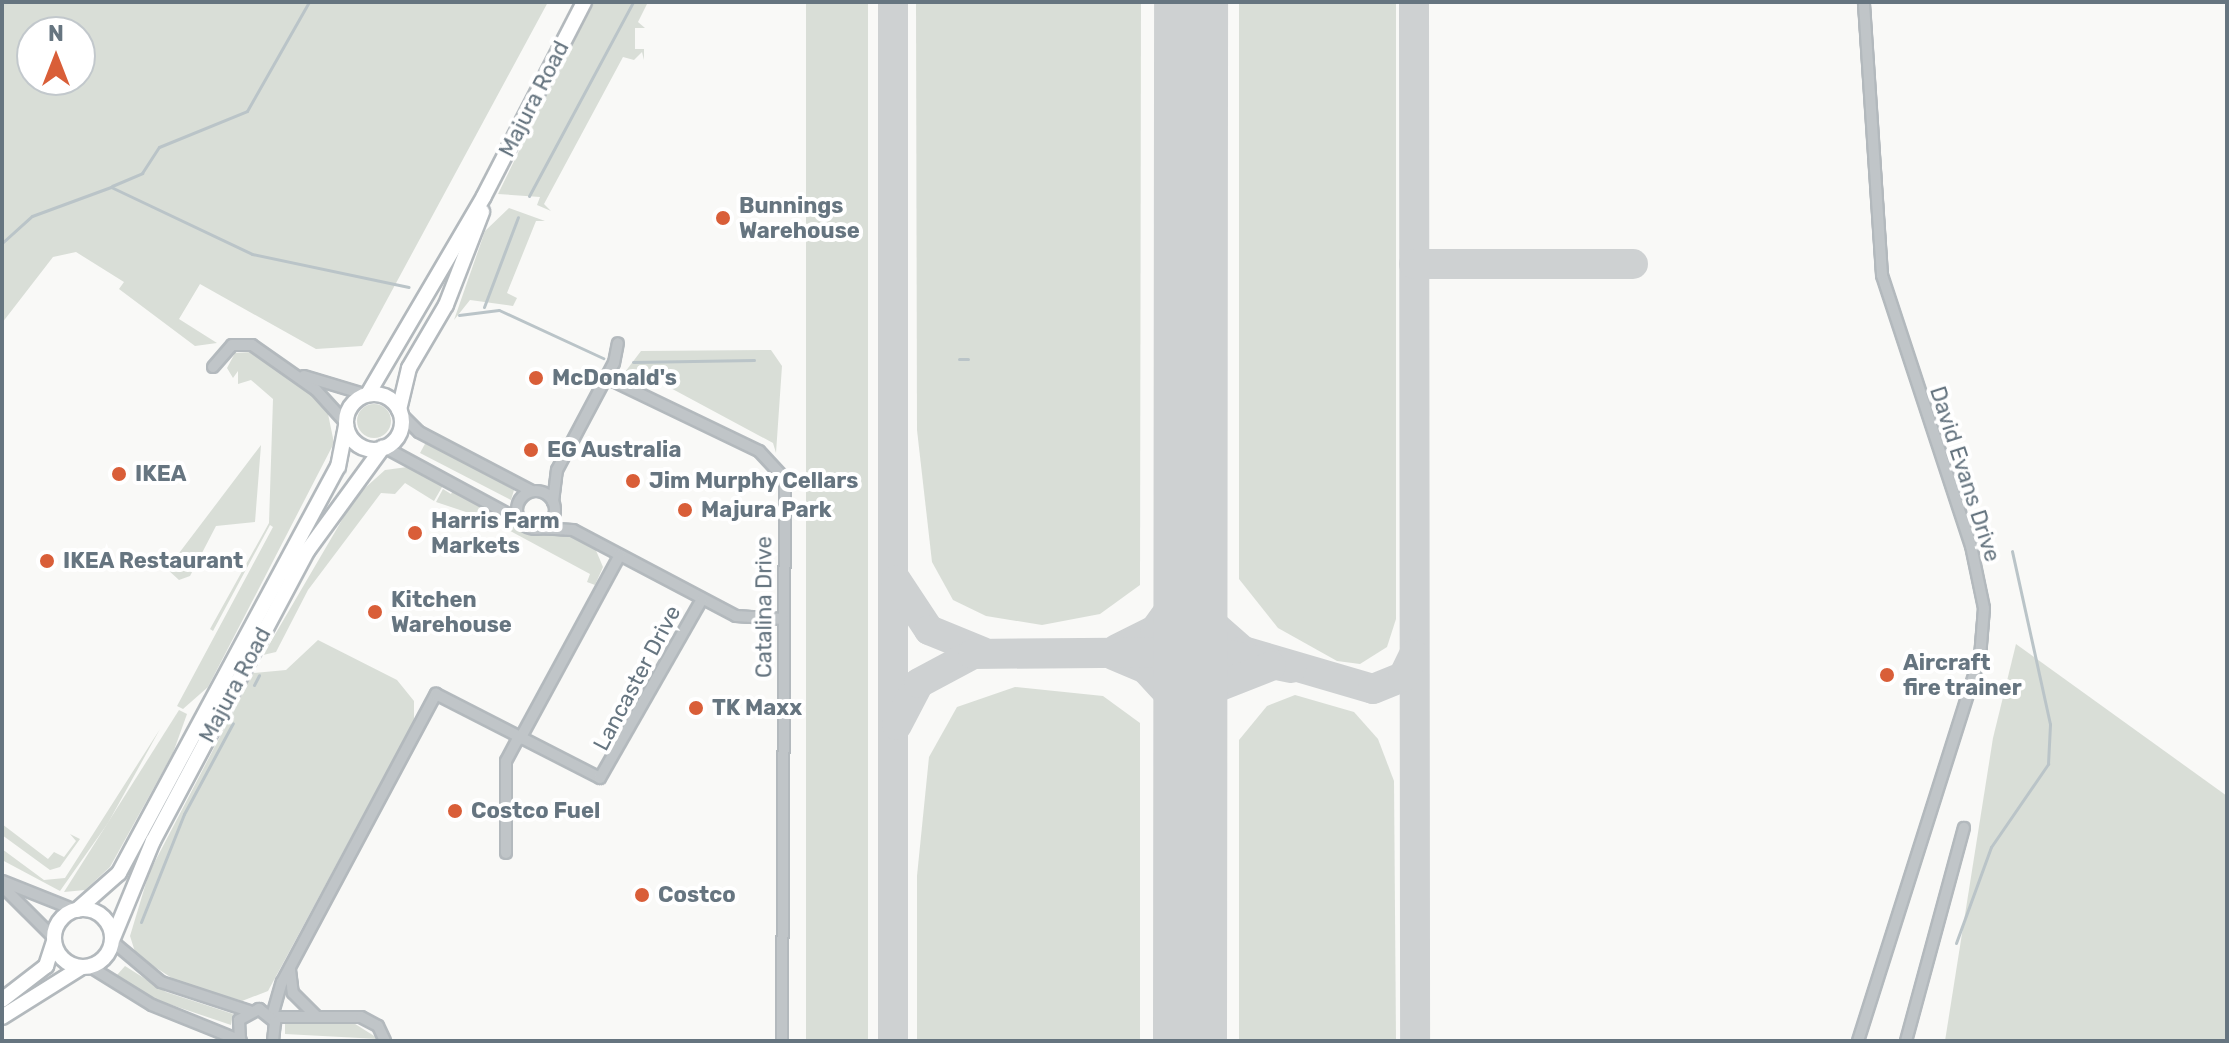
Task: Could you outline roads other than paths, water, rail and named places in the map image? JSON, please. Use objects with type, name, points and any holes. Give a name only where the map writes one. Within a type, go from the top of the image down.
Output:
[{"type":"main road","name":"Majura Road","points":[[367,395],[484,196],[584,2]]},
{"type":"main road","name":"Majura Road","points":[[399,412],[409,368],[448,300],[484,196]]},
{"type":"main road","points":[[367,395],[386,397],[399,412],[400,431],[384,447],[360,445],[346,425],[352,404],[367,395]]},
{"type":"main road","name":"Majura Road","points":[[76,910],[119,873],[338,467],[346,425]]},
{"type":"main road","name":"Majura Road","points":[[112,939],[153,841],[313,541],[384,447]]},
{"type":"main road","points":[[2,1000],[45,968],[60,921],[76,910],[101,915],[112,939],[105,958],[2,1017]]},
{"type":"main road","points":[[54,940],[63,959],[85,967]]},
{"type":"street","name":"David Evans Drive","points":[[1858,1041],[1980,657],[1984,608],[1971,546],[1882,275],[1864,2]]},
{"type":"street","points":[[213,367],[226,348],[244,342],[294,373],[346,425]]},
{"type":"street","points":[[521,521],[518,503],[557,470],[607,378],[618,343]]},
{"type":"street","points":[[294,373],[367,395]]},
{"type":"street","name":"Catalina Drive","points":[[607,378],[670,403],[780,466],[787,489],[783,619],[782,1041]]},
{"type":"street","points":[[399,412],[419,432],[553,503],[573,530]]},
{"type":"street","points":[[384,447],[521,521],[537,528],[573,530],[739,618],[783,619]]},
{"type":"street","points":[[537,528],[551,520],[557,470]]},
{"type":"street","points":[[506,853],[506,761],[620,555]]},
{"type":"street","name":"Lancaster Drive","points":[[292,963],[436,694],[591,777],[606,775],[702,599]]},
{"type":"street","points":[[1906,1041],[1964,828]]},
{"type":"street","points":[[2,884],[76,910]]},
{"type":"street","points":[[2,884],[54,940]]},
{"type":"street","points":[[112,939],[161,982],[272,1016],[366,1019],[385,1041]]},
{"type":"street","points":[[273,1041],[272,1016],[282,982],[292,963]]},
{"type":"street","points":[[292,963],[293,993],[318,1017]]},
{"type":"street","points":[[85,967],[152,1005],[241,1041]]},
{"type":"street","points":[[241,1041],[237,1026],[282,982]]},
{"type":"waterway","points":[[112,186],[142,173],[159,147],[247,111],[309,2]]},
{"type":"waterway","points":[[529,196],[633,2]]},
{"type":"waterway","points":[[2,243],[32,216],[111,187],[252,254],[409,287]]},
{"type":"waterway","points":[[484,307],[518,217]]},
{"type":"waterway","points":[[459,315],[499,310],[603,358]]},
{"type":"waterway","points":[[959,359],[968,359]]},
{"type":"waterway","points":[[633,362],[754,360]]},
{"type":"waterway","points":[[1956,943],[1991,847],[2048,764],[2050,724],[2012,551]]},
{"type":"waterway","points":[[254,685],[259,675]]},
{"type":"waterway","points":[[141,922],[184,814],[233,723]]},
{"type":"place","name":"Bunnings Warehouse","points":[[723,218]]},
{"type":"place","name":"McDonald's","points":[[536,378]]},
{"type":"place","name":"EG Australia","points":[[531,450]]},
{"type":"place","name":"IKEA","points":[[119,474]]},
{"type":"place","name":"Jim Murphy Cellars","points":[[633,481]]},
{"type":"place","name":"Majura Park","points":[[685,510]]},
{"type":"place","name":"Harris Farm Markets","points":[[415,533]]},
{"type":"place","name":"IKEA Restaurant","points":[[47,561]]},
{"type":"place","name":"Kitchen Warehouse","points":[[375,612]]},
{"type":"place","name":"Aircraft fire trainer","points":[[1887,675]]},
{"type":"place","name":"TK Maxx","points":[[696,708]]},
{"type":"place","name":"Costco Fuel","points":[[455,811]]},
{"type":"place","name":"Costco","points":[[642,895]]}]
